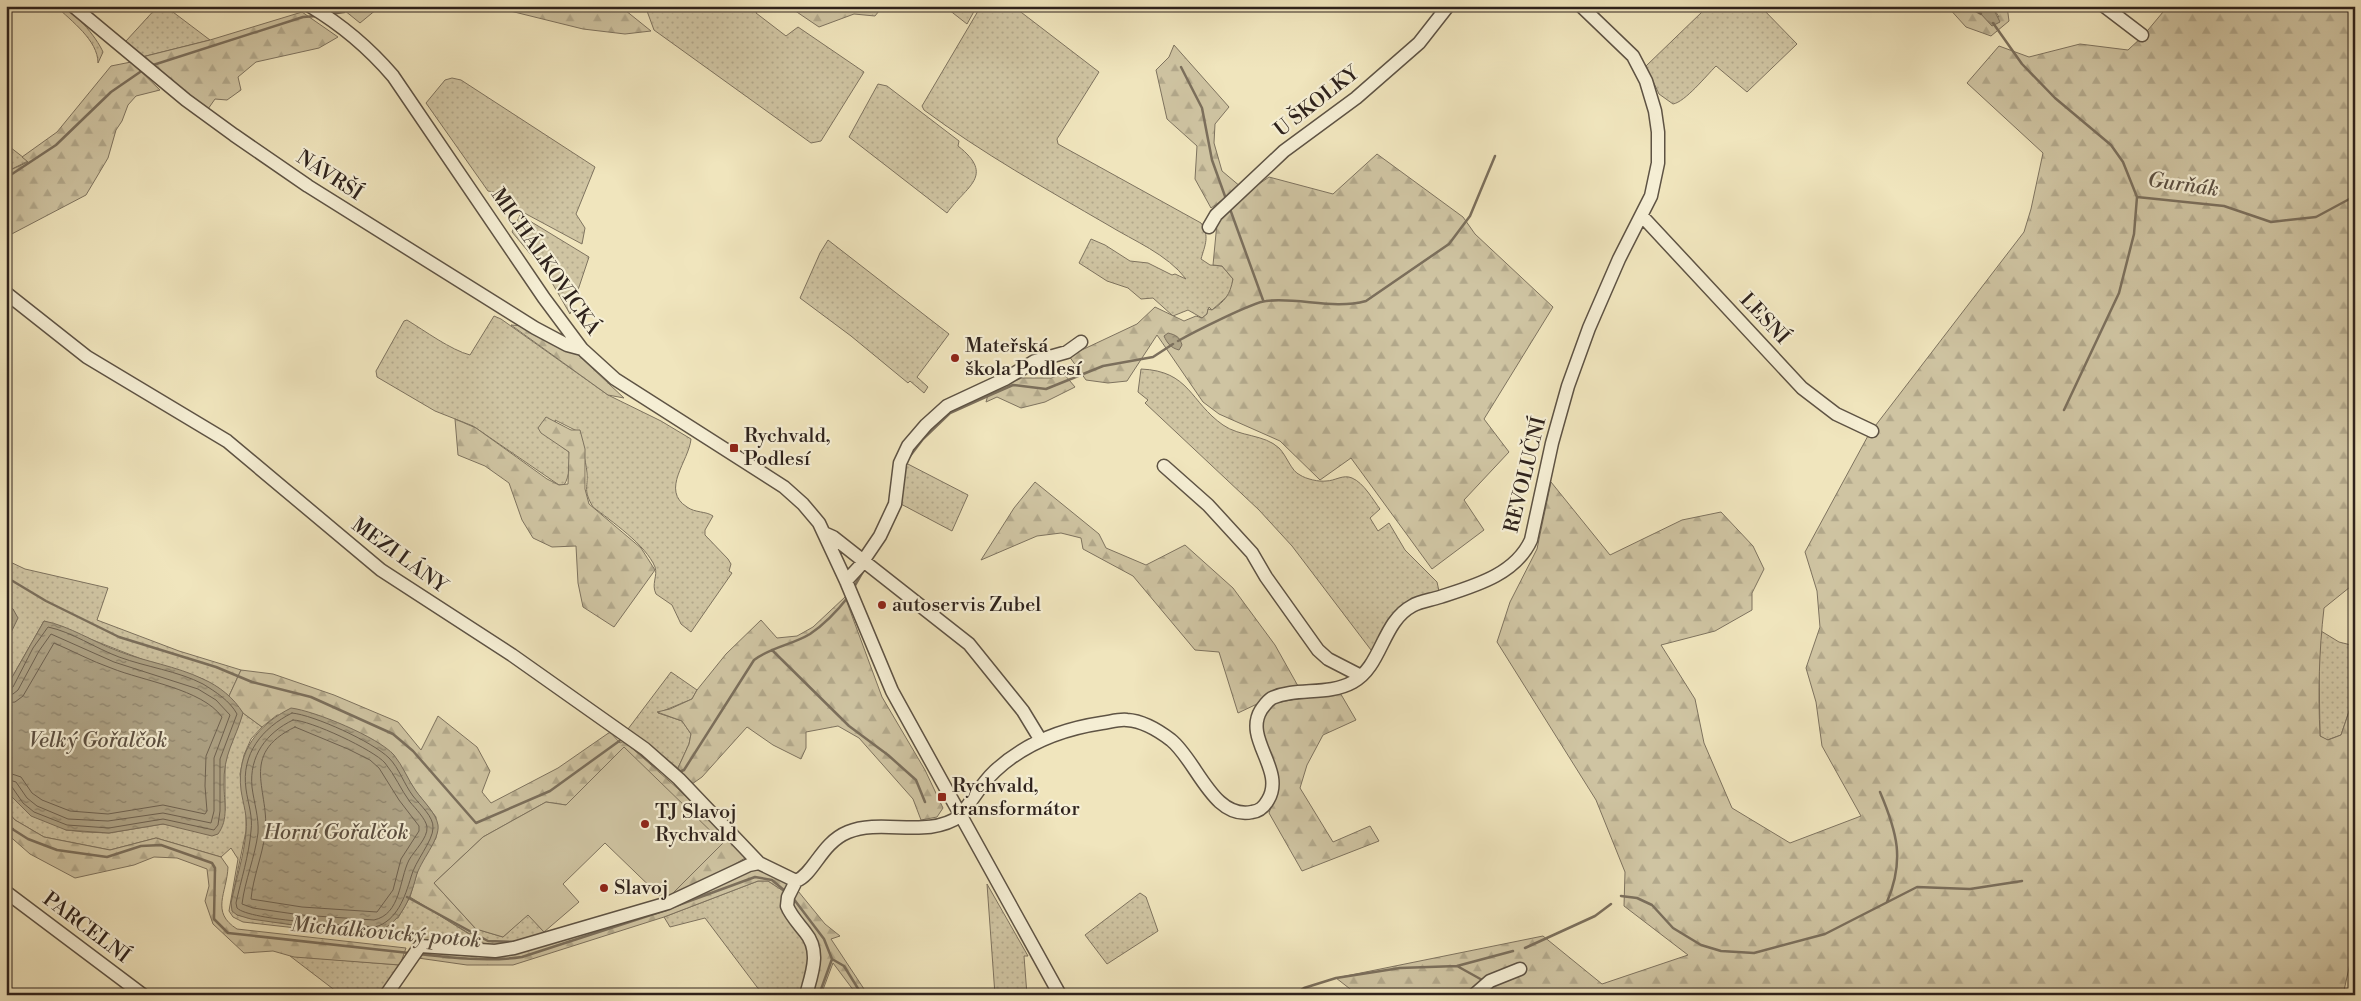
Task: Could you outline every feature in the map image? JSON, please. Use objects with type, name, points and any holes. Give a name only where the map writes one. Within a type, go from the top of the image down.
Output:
[{"type":"street","name":"NÁVRŠÍ","points":[[73,6],[186,100],[308,186],[535,328],[566,345],[582,349]]},
{"type":"street","name":"MICHÁLKOVICKÁ","points":[[310,6],[330,18],[364,46],[393,76],[544,298],[582,349],[623,384],[784,486],[804,504],[824,533],[892,691],[1060,995]]},
{"type":"street","name":"U ŠKOLKY","points":[[1210,227],[1216,215],[1284,151],[1356,98],[1419,44],[1448,6]]},
{"type":"street","name":"REVOLUČNÍ","points":[[960,816],[995,771],[1040,739],[1090,725],[1126,720],[1152,727],[1172,741],[1189,760],[1226,810],[1253,812],[1264,807],[1271,795],[1270,769],[1257,734],[1258,716],[1265,704],[1272,698],[1343,686],[1361,676],[1371,664],[1397,618],[1413,605],[1484,581],[1512,566],[1526,552],[1531,540],[1552,443],[1568,386],[1589,328],[1619,259],[1651,196],[1658,163],[1658,132],[1655,111],[1646,81],[1633,56],[1582,6]]},
{"type":"street","points":[[2104,6],[2142,35]]},
{"type":"street","name":"LESNÍ","points":[[1642,216],[1802,388],[1836,414],[1872,432]]},
{"type":"street","name":"MEZI LÁNY","points":[[6,293],[87,357],[227,441],[381,570],[512,655],[645,749],[679,779],[759,863]]},
{"type":"street","points":[[846,581],[859,568],[880,536],[895,504],[900,463],[908,446],[926,425],[947,406],[1005,379],[1035,361],[1067,352],[1081,342]]},
{"type":"street","points":[[1164,466],[1208,505],[1252,553],[1266,577],[1318,650],[1328,659],[1361,676]]},
{"type":"street","points":[[824,533],[833,537],[969,644],[1023,711],[1040,739]]},
{"type":"street","points":[[806,995],[814,970],[813,946],[808,936],[789,911],[793,889],[830,842],[850,831],[863,828],[924,827],[954,821],[960,816]]},
{"type":"street","points":[[386,995],[420,946],[495,951],[514,948],[668,903],[749,864],[759,863],[793,889]]},
{"type":"street","name":"PARCELNÍ","points":[[6,892],[143,995]]},
{"type":"street","points":[[1474,995],[1490,981],[1520,969]]},
{"type":"green space","points":[[56,6],[69,11],[95,39],[103,52],[98,63],[94,46],[89,39]]},
{"type":"green space","points":[[158,6],[165,6],[210,40],[142,57],[126,41]]},
{"type":"green space","points":[[339,6],[403,6],[377,9],[360,23]]},
{"type":"green space","points":[[490,6],[620,6],[651,31],[625,34],[583,29]]},
{"type":"green space","points":[[650,6],[759,6],[756,13],[786,36],[798,27],[864,72],[821,141],[811,143],[654,30],[647,11]]},
{"type":"green space","points":[[788,6],[883,6],[875,16],[854,14],[819,27]]},
{"type":"green space","points":[[944,6],[977,6],[967,24]]},
{"type":"green space","points":[[981,6],[1013,6],[1099,72],[1057,139],[1058,144],[1201,223],[1206,236],[1201,259],[1210,265],[1222,266],[1233,279],[1231,293],[1212,310],[1209,307],[1207,314],[1202,318],[1188,310],[1173,316],[1153,298],[1141,299],[1128,288],[1107,281],[1079,263],[1091,239],[1105,245],[1130,261],[1148,263],[1172,275],[1175,274],[1186,279],[1160,255],[1014,170],[924,110],[922,106]]},
{"type":"green space","points":[[1699,6],[1760,6],[1797,44],[1747,92],[1716,66],[1689,94],[1673,104],[1659,94],[1646,66],[1703,11]]},
{"type":"green space","points":[[1947,6],[1990,6],[1980,14],[1999,17],[1992,6],[2007,6],[2009,21],[1991,36],[1966,27]]},
{"type":"green space","points":[[2168,6],[2355,6],[2355,583],[2324,608],[2319,687],[2320,736],[2328,740],[2341,735],[2355,694],[2355,941],[2343,995],[1472,995],[1465,990],[1354,992],[1336,978],[1543,936],[1602,984],[1688,955],[1624,906],[1625,872],[1596,800],[1497,642],[1510,602],[1537,549],[1551,482],[1610,555],[1682,520],[1721,512],[1753,546],[1764,569],[1752,593],[1752,610],[1715,631],[1661,645],[1695,699],[1704,743],[1732,808],[1790,843],[1861,816],[1822,746],[1816,702],[1806,668],[1820,627],[1817,591],[1805,552],[1869,434],[2024,232],[2043,153],[1967,83],[1999,46],[2029,57],[2080,44],[2128,50],[2143,36]]},
{"type":"green space","points":[[302,12],[338,37],[319,48],[256,62],[238,77],[241,90],[227,100],[215,99],[208,109],[142,57],[210,40]]},
{"type":"green space","points":[[1174,45],[1229,107],[1215,124],[1214,143],[1222,171],[1241,187],[1211,208],[1195,179],[1197,146],[1167,119],[1156,70],[1169,57]]},
{"type":"green space","points":[[131,62],[160,90],[136,96],[128,105],[122,121],[116,130],[108,158],[86,195],[6,237],[6,172],[28,162],[22,157],[57,132],[111,66]]},
{"type":"green space","points":[[452,78],[461,80],[595,167],[576,214],[585,228],[582,244],[502,201],[499,193],[488,191],[426,103],[445,80]]},
{"type":"green space","points":[[878,84],[887,86],[959,141],[958,146],[969,156],[975,165],[974,181],[947,213],[849,137]]},
{"type":"green space","points":[[6,144],[28,161],[6,172]]},
{"type":"green space","points":[[1377,154],[1463,217],[1475,234],[1553,307],[1484,419],[1509,452],[1464,500],[1484,530],[1432,569],[1351,458],[1320,480],[1280,441],[1219,414],[1203,402],[1157,335],[1127,381],[1108,383],[1086,380],[1069,356],[1137,324],[1155,307],[1184,321],[1196,316],[1202,318],[1207,314],[1208,309],[1212,310],[1226,297],[1233,279],[1222,266],[1213,265],[1217,223],[1249,191],[1269,177],[1333,194]]},
{"type":"green space","points":[[520,215],[589,257],[570,314],[547,274],[512,232]]},
{"type":"green space","points":[[828,240],[949,334],[917,377],[928,387],[924,393],[910,381],[908,383],[851,336],[800,298],[820,253]]},
{"type":"green space","points":[[494,316],[501,319],[608,395],[661,421],[691,439],[678,475],[676,492],[679,500],[687,507],[713,516],[705,530],[705,535],[728,559],[731,564],[729,571],[732,573],[691,632],[681,624],[672,605],[656,594],[654,587],[655,567],[644,550],[593,507],[587,493],[586,468],[577,431],[555,420],[562,447],[569,452],[567,478],[564,485],[559,485],[473,426],[435,411],[377,377],[376,371],[404,321],[407,320],[446,345],[470,355]]},
{"type":"green space","points":[[511,325],[524,326],[577,354],[624,398],[608,395]]},
{"type":"green space","points":[[1141,369],[1170,375],[1188,389],[1203,407],[1223,425],[1237,432],[1273,443],[1282,451],[1297,473],[1309,479],[1320,481],[1345,477],[1356,480],[1380,509],[1370,518],[1378,531],[1389,523],[1405,550],[1437,582],[1439,591],[1418,599],[1371,650],[1292,546],[1259,510],[1145,403],[1148,400],[1138,392]]},
{"type":"green space","points":[[1064,374],[1075,387],[1045,402],[1021,408],[997,397],[986,402],[989,391],[1022,378],[1051,378]]},
{"type":"green space","points":[[546,417],[571,430],[580,430],[585,449],[585,489],[589,504],[641,548],[655,570],[614,627],[583,607],[578,583],[576,546],[552,547],[533,538],[522,520],[509,483],[485,466],[458,455],[455,419],[476,428],[547,479],[559,485],[568,484],[569,452],[541,433],[538,428]]},
{"type":"green space","points":[[904,462],[968,495],[952,531],[899,503]]},
{"type":"green space","points":[[1035,482],[1099,534],[1106,548],[1146,565],[1185,545],[1233,588],[1275,645],[1298,686],[1267,694],[1257,704],[1238,713],[1219,652],[1195,650],[1133,576],[1083,549],[1081,538],[1061,533],[1037,536],[981,560],[1014,508]]},
{"type":"green space","points":[[6,560],[25,569],[108,588],[97,620],[179,651],[241,670],[229,696],[203,679],[149,662],[44,621],[6,688],[6,643],[13,609],[6,605]]},
{"type":"green space","points":[[845,597],[882,697],[925,770],[943,808],[937,817],[921,820],[913,799],[859,738],[838,726],[806,732],[806,748],[801,759],[773,745],[747,727],[702,777],[692,784],[678,768],[689,744],[691,734],[682,721],[657,712],[670,709],[692,699],[726,654],[761,620],[777,638],[797,636],[813,627]]},
{"type":"green space","points":[[2321,631],[2339,642],[2355,646],[2355,694],[2341,735],[2327,740],[2320,736],[2319,666]]},
{"type":"green space","points":[[241,670],[273,674],[334,695],[398,722],[421,750],[438,716],[477,747],[490,771],[482,792],[491,803],[558,768],[610,732],[620,743],[624,741],[677,788],[738,848],[745,858],[701,885],[665,901],[624,747],[566,805],[546,802],[483,837],[434,883],[476,929],[470,934],[410,897],[419,866],[436,838],[436,817],[414,789],[403,770],[380,744],[330,720],[277,715],[262,727],[243,713],[229,696]]},
{"type":"green space","points":[[671,672],[697,690],[692,699],[658,713],[682,721],[691,734],[689,744],[678,768],[628,729]]},
{"type":"green space","points":[[1339,691],[1356,720],[1323,735],[1307,765],[1300,788],[1333,842],[1370,826],[1379,841],[1302,871],[1269,813],[1277,790],[1262,734],[1261,719],[1266,709],[1275,703]]},
{"type":"green space","points":[[243,713],[262,727],[251,739],[244,755],[240,774],[246,813],[246,831],[231,903],[237,915],[300,926],[398,918],[410,897],[469,934],[476,929],[503,937],[528,914],[544,932],[511,946],[488,947],[385,938],[243,922],[233,917],[229,911],[238,859],[231,848],[221,857],[156,838],[110,850],[44,837],[15,820],[6,810],[6,785],[10,795],[66,830],[109,833],[163,824],[180,827],[225,811],[225,760]]},
{"type":"green space","points":[[624,747],[723,843],[665,901],[605,843],[563,884],[579,902],[544,932],[528,915],[503,937],[476,929],[434,883],[483,837],[546,802],[566,805]]},
{"type":"green space","points":[[6,810],[15,820],[44,837],[110,850],[156,838],[221,857],[228,867],[222,909],[229,923],[237,929],[406,948],[400,965],[294,957],[273,951],[244,953],[213,924],[205,901],[209,886],[207,869],[177,858],[154,857],[134,865],[75,878],[30,854],[6,833]]},
{"type":"green space","points":[[761,868],[789,882],[788,894],[768,881],[758,881],[664,917],[513,965],[467,965],[418,958],[425,950],[486,955]]},
{"type":"green space","points":[[758,881],[768,881],[788,894],[799,930],[811,956],[802,995],[763,995],[705,918],[670,927],[664,917]]},
{"type":"green space","points":[[987,884],[1028,956],[1024,956],[1027,995],[995,995]]},
{"type":"green space","points":[[798,891],[825,924],[840,936],[831,939],[868,995],[857,995],[833,963],[821,995],[808,995],[817,958],[791,908],[793,893]]},
{"type":"green space","points":[[1140,893],[1146,897],[1158,931],[1107,964],[1085,935]]},
{"type":"green space","points":[[290,956],[400,965],[378,995],[341,995]]},
{"type":"water","points":[[1992,6],[2000,22],[1992,26],[1980,13]]},
{"type":"water","points":[[1168,333],[1179,338],[1182,345],[1179,350],[1172,347],[1166,341],[1164,336]]},
{"type":"water","points":[[6,605],[13,609],[18,618],[6,643]]},
{"type":"water","name":"Velký Gořalčok","points":[[44,621],[72,630],[129,655],[193,675],[215,685],[235,702],[243,713],[225,765],[225,816],[218,834],[212,836],[163,824],[109,833],[66,830],[31,816],[10,795],[6,785],[6,688]]},
{"type":"water","name":"Horní Gořalčok","points":[[291,708],[330,719],[375,740],[386,748],[397,759],[413,787],[437,821],[438,831],[436,837],[418,871],[411,894],[403,910],[392,923],[376,932],[300,926],[251,919],[237,915],[232,911],[231,903],[244,850],[246,826],[240,776],[242,763],[252,740],[260,731],[269,722]]},
{"type":"waterway","points":[[330,14],[344,12],[352,6]]},
{"type":"waterway","name":"Gurňák","points":[[1967,6],[1981,14]]},
{"type":"waterway","points":[[150,66],[303,17],[317,16]]},
{"type":"waterway","name":"Gurňák","points":[[1993,23],[2022,64],[2055,98],[2111,145],[2123,162],[2137,197],[2224,206],[2271,222],[2316,217],[2355,196]]},
{"type":"waterway","points":[[1181,67],[1202,108],[1212,160],[1226,199]]},
{"type":"waterway","points":[[6,178],[56,145],[111,92],[143,70]]},
{"type":"waterway","points":[[1178,341],[1236,312],[1266,301],[1278,300],[1329,304],[1366,301],[1449,244],[1470,216],[1495,156]]},
{"type":"waterway","points":[[2064,410],[2119,293],[2134,234],[2137,197]]},
{"type":"waterway","points":[[1230,209],[1263,300]]},
{"type":"waterway","points":[[907,460],[923,439],[950,413],[990,395],[1013,385],[1046,389],[1103,366],[1153,357],[1173,344]]},
{"type":"waterway","points":[[895,518],[900,505]]},
{"type":"waterway","points":[[854,587],[865,568]]},
{"type":"waterway","points":[[6,577],[46,601],[119,637],[216,667],[252,682],[311,697],[393,734],[413,751],[476,823],[550,791],[622,739]]},
{"type":"waterway","points":[[679,772],[684,770],[754,660],[767,652],[810,634],[821,626],[849,596]]},
{"type":"waterway","points":[[772,650],[849,726],[888,755],[916,780],[925,802]]},
{"type":"waterway","points":[[632,747],[657,768]]},
{"type":"waterway","points":[[1880,792],[1891,820],[1897,846],[1896,873],[1887,902]]},
{"type":"waterway","name":"Michálkovický potok","points":[[6,825],[28,839],[57,850],[107,857],[141,846],[161,845],[212,863],[215,868],[214,919],[228,933],[409,953]]},
{"type":"waterway","name":"Michálkovický potok","points":[[6,832],[13,829]]},
{"type":"waterway","name":"Michálkovický potok","points":[[673,907],[755,877],[772,880],[785,891]]},
{"type":"waterway","points":[[1621,896],[1637,898],[1652,905],[1673,928],[1701,945],[1721,951],[1754,953],[1825,934],[1917,887],[1970,889],[2022,881]]},
{"type":"waterway","points":[[407,897],[488,941],[515,942]]},
{"type":"waterway","name":"Michálkovický potok","points":[[793,898],[824,939],[832,959],[819,995]]},
{"type":"waterway","points":[[1525,948],[1595,916],[1611,904]]},
{"type":"waterway","name":"Michálkovický potok","points":[[419,954],[483,959],[522,957],[666,910]]},
{"type":"waterway","points":[[1294,995],[1304,988],[1336,978],[1400,968],[1457,966],[1513,951]]},
{"type":"waterway","points":[[832,959],[844,966],[862,995]]},
{"type":"waterway","points":[[1457,966],[1484,981]]},
{"type":"railway","points":[[2349,995],[2355,971]]},
{"type":"place","name":"Mateřská škola Podlesí","points":[[955,358]]},
{"type":"place","name":"Rychvald, Podlesí","points":[[734,448]]},
{"type":"place","name":"autoservis Zubel","points":[[882,605]]},
{"type":"place","name":"Rychvald, transformátor","points":[[942,797]]},
{"type":"place","name":"TJ Slavoj Rychvald","points":[[645,824]]},
{"type":"place","name":"Slavoj","points":[[604,888]]}]
